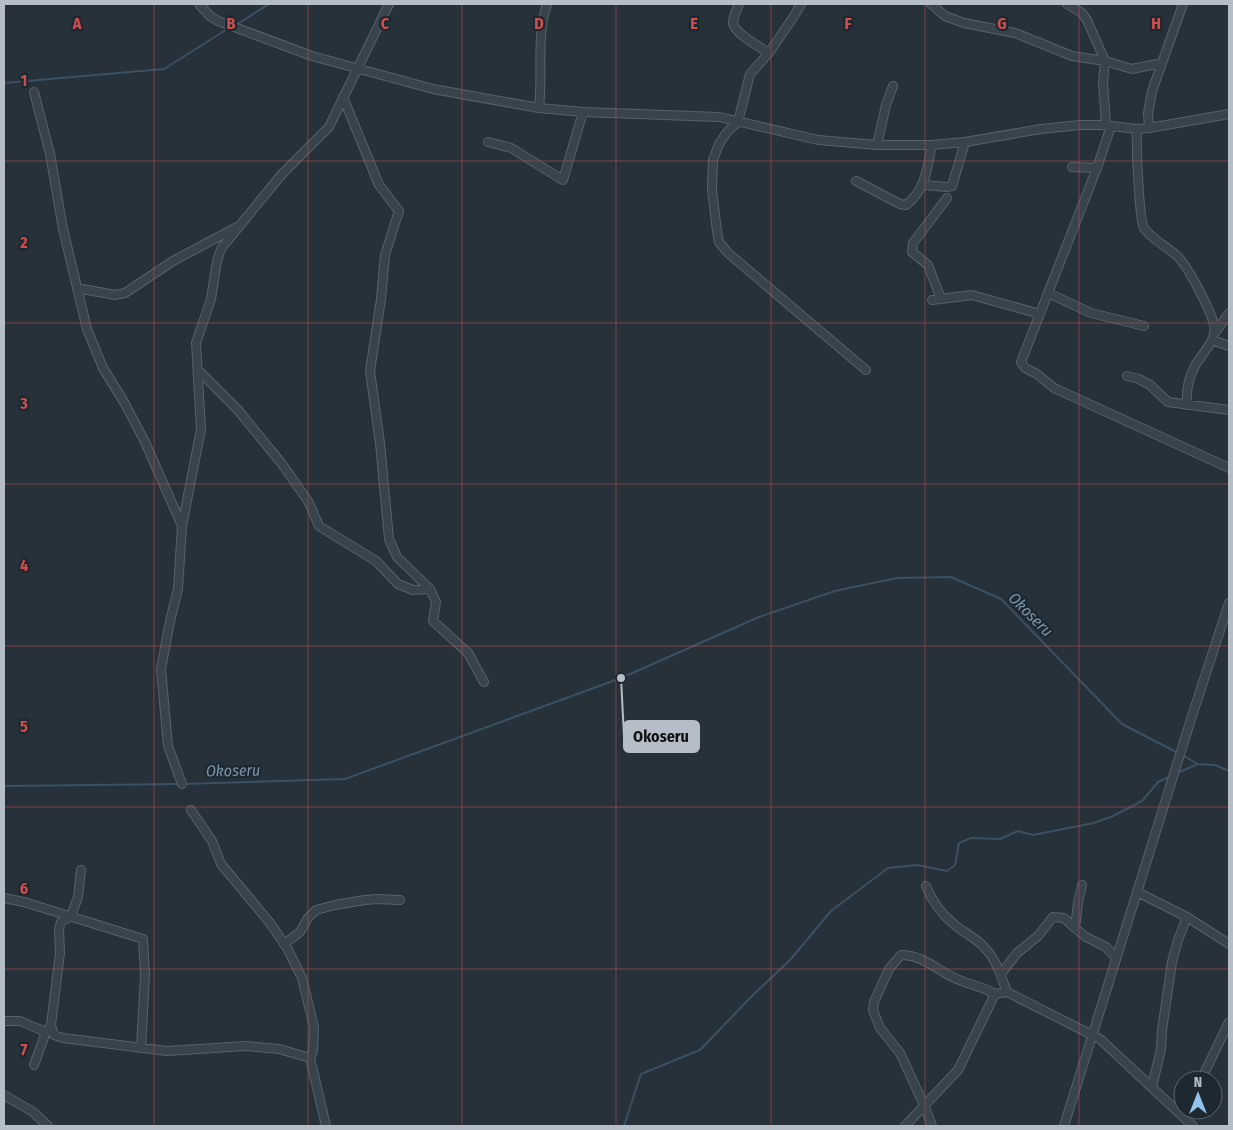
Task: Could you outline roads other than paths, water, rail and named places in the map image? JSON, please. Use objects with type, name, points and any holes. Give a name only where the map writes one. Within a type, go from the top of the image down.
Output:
[{"type":"street","points":[[199,4],[210,16],[218,21],[312,56],[433,89],[539,108],[583,112],[719,117],[818,140],[877,145],[932,145],[1080,125],[1137,129],[1149,128],[1229,114]]},
{"type":"street","points":[[182,784],[168,746],[161,669],[178,589],[182,526],[201,429],[196,343],[211,299],[217,261],[222,249],[282,174],[329,127],[389,4]]},
{"type":"street","points":[[539,108],[542,82],[541,37],[546,4]]},
{"type":"street","points":[[739,4],[733,21],[735,26],[741,35],[769,53]]},
{"type":"street","points":[[801,4],[769,53],[750,74],[738,122],[727,132],[719,144],[713,160],[712,190],[719,242],[728,253],[866,370]]},
{"type":"street","points":[[931,4],[945,16],[964,23],[1016,33],[1072,56],[1105,61],[1132,69],[1162,62]]},
{"type":"street","points":[[1067,4],[1082,13],[1087,20],[1105,61],[1103,82],[1109,126],[1097,168],[1021,362],[1025,368],[1037,374],[1054,388],[1229,468]]},
{"type":"street","points":[[1149,128],[1148,113],[1152,91],[1183,4]]},
{"type":"street","points":[[877,145],[886,105],[893,86]]},
{"type":"street","points":[[34,92],[50,154],[63,229],[87,329],[103,368],[145,442],[182,526]]},
{"type":"street","points":[[343,96],[379,185],[399,211],[386,255],[370,371],[380,443],[389,539],[397,557],[430,589],[436,602],[433,621],[468,653],[484,682]]},
{"type":"street","points":[[488,142],[511,148],[562,180],[583,112]]},
{"type":"street","points":[[1137,129],[1141,212],[1144,227],[1183,262],[1212,317],[1213,337]]},
{"type":"street","points":[[923,185],[952,186],[965,142]]},
{"type":"street","points":[[856,181],[900,204],[906,205],[923,185],[932,145]]},
{"type":"street","points":[[1072,167],[1097,168]]},
{"type":"street","points":[[947,198],[913,243],[912,249],[912,252],[928,265],[937,299],[972,295],[1040,314]]},
{"type":"street","points":[[77,288],[116,294],[125,292],[173,261],[242,225]]},
{"type":"street","points":[[1048,293],[1091,313],[1144,326]]},
{"type":"street","points":[[1187,405],[1186,392],[1193,369],[1229,313]]},
{"type":"street","points":[[1213,337],[1229,346]]},
{"type":"street","points":[[198,370],[238,410],[282,464],[308,501],[320,526],[376,561],[398,584],[413,590],[430,589]]},
{"type":"street","points":[[1128,376],[1150,385],[1168,402],[1229,410]]},
{"type":"street","points":[[1064,1126],[1229,603]]},
{"type":"street","points":[[191,810],[212,841],[220,864],[241,887],[284,944],[302,978],[314,1027],[313,1051],[310,1058],[326,1126]]},
{"type":"street","points":[[81,870],[78,897],[71,916],[62,922],[59,929],[60,953],[51,1025],[54,1035],[64,1038],[167,1051],[246,1046],[280,1050],[310,1058]]},
{"type":"street","points":[[1075,928],[1082,885]]},
{"type":"street","points":[[926,886],[931,899],[955,926],[986,948],[1001,974],[1007,992]]},
{"type":"street","points":[[1137,892],[1187,917],[1229,944]]},
{"type":"street","points":[[4,898],[24,902],[143,939],[145,975],[141,1048]]},
{"type":"street","points":[[284,944],[300,932],[308,918],[316,910],[365,900],[400,900]]},
{"type":"street","points":[[1001,974],[1017,954],[1038,936],[1053,917],[1064,918],[1086,937],[1106,947],[1116,958]]},
{"type":"street","points":[[1152,1088],[1161,1049],[1172,962],[1187,917]]},
{"type":"street","points":[[932,1126],[900,1054],[880,1028],[873,1010],[874,1002],[889,969],[901,955],[925,960],[960,981],[985,988],[995,994],[1007,992],[1100,1039],[1190,1124]]},
{"type":"street","points":[[905,1126],[958,1070],[995,994]]},
{"type":"street","points":[[4,1021],[20,1021],[46,1032]]},
{"type":"street","points":[[1206,1070],[1229,1022]]},
{"type":"street","points":[[34,1065],[46,1032],[51,1025]]},
{"type":"street","points":[[4,1095],[33,1112],[48,1126]]},
{"type":"waterway","points":[[236,25],[269,4]]},
{"type":"waterway","points":[[4,83],[164,69],[229,28]]},
{"type":"waterway","name":"Okoseru","points":[[184,784],[345,779],[621,678],[759,617],[835,591],[897,578],[951,577],[1001,599],[1122,724],[1178,753]]},
{"type":"waterway","name":"Okoseru","points":[[1182,755],[1198,764],[1215,765],[1229,771]]},
{"type":"waterway","points":[[1177,773],[1198,764]]},
{"type":"waterway","points":[[624,1126],[641,1074],[700,1050],[791,959],[831,911],[888,868],[917,865],[947,871],[955,865],[959,843],[971,838],[1000,839],[1018,831],[1033,835],[1094,823],[1113,816],[1142,801],[1158,782],[1171,776]]},
{"type":"waterway","name":"Okoseru","points":[[4,786],[179,784]]},
{"type":"place","name":"Okoseru","points":[[621,678]]}]
